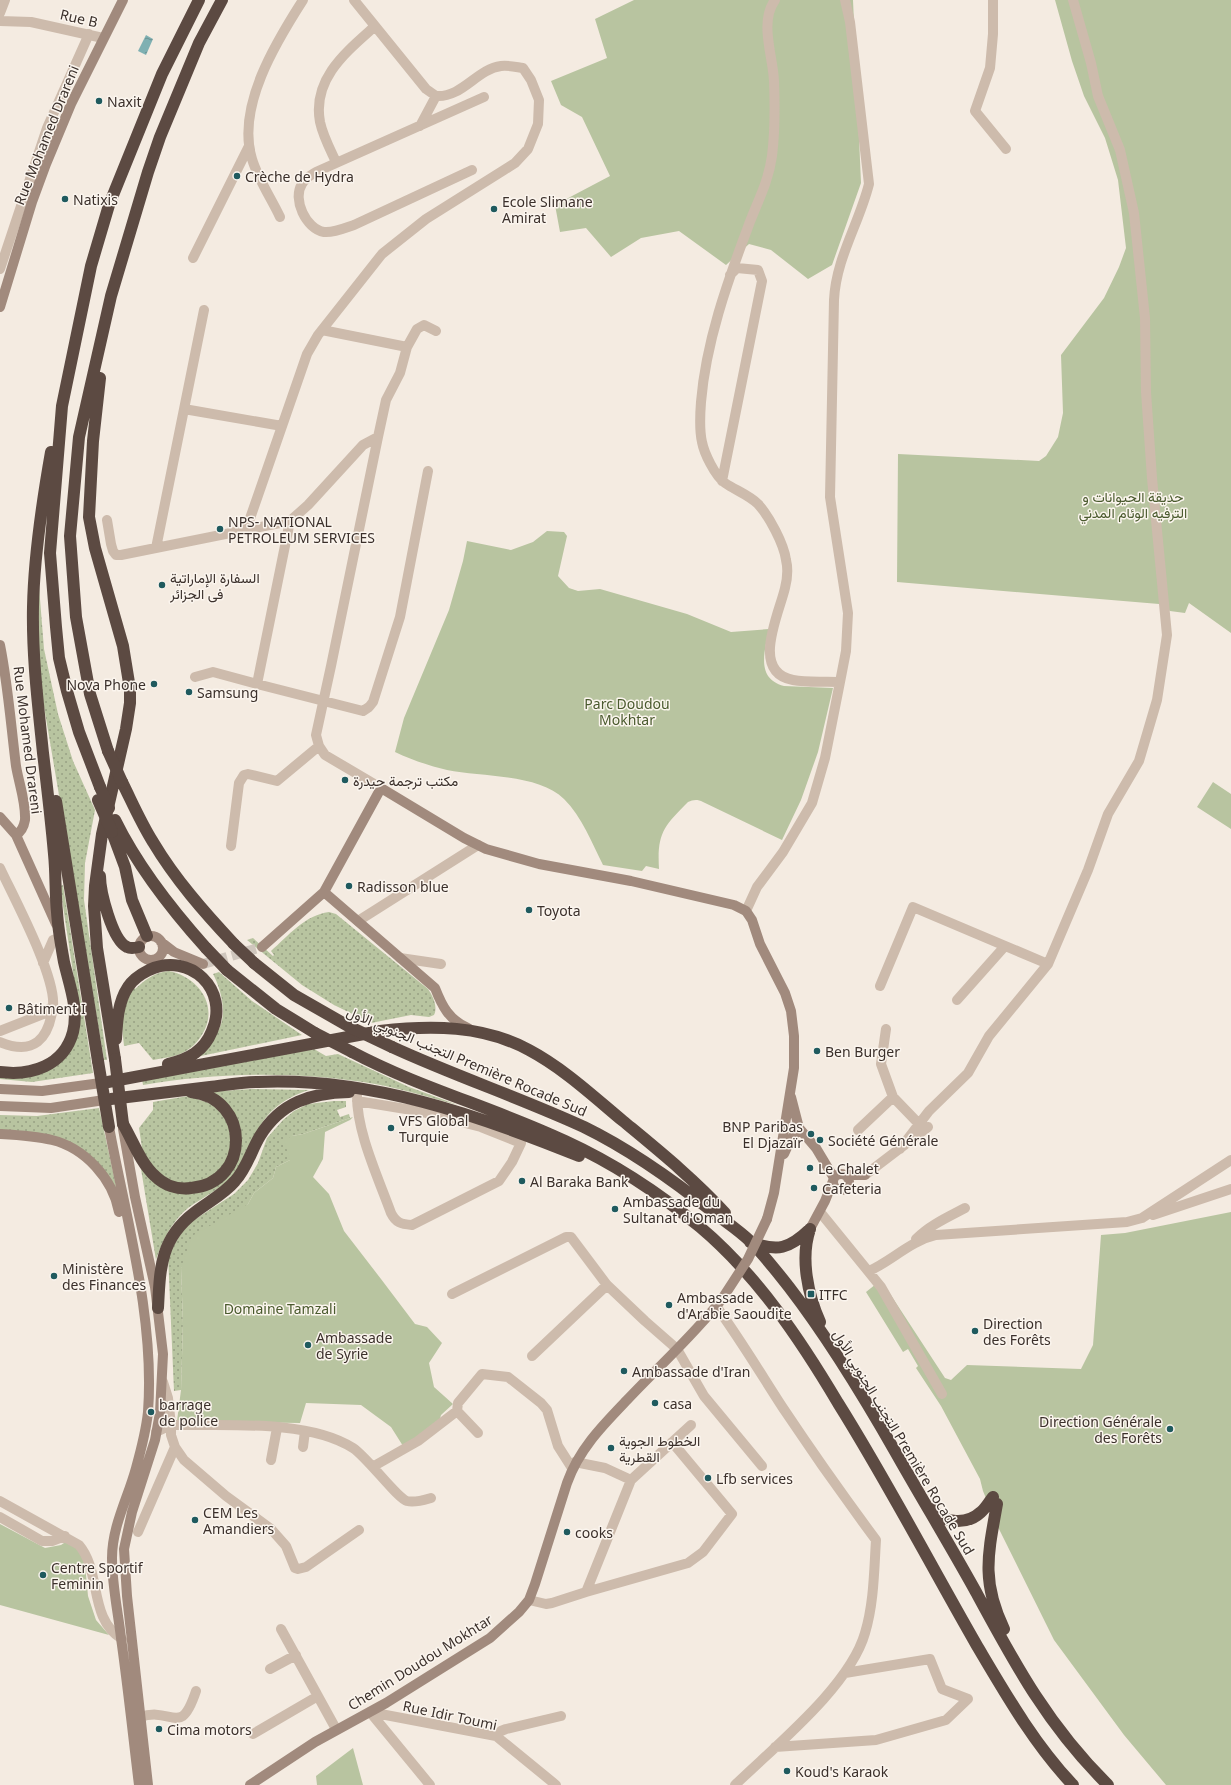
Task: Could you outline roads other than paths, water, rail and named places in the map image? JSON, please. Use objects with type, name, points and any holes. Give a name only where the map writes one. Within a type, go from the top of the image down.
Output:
[{"type":"highway","points":[[0,1072],[19,1073],[42,1068],[59,1056],[71,1038],[74,1025],[74,1009],[59,933],[54,855],[33,644],[35,565],[40,516],[51,453],[91,266],[109,205],[162,74],[199,0]]},
{"type":"highway","name":"التجنب الجنوبي الأول Première Rocade Sud","points":[[222,0],[199,43],[160,137],[134,215],[111,296],[79,437],[73,488],[70,536],[76,616],[83,662],[90,694],[108,751],[144,827],[165,861],[201,908],[234,944],[254,963],[294,995],[350,1027],[392,1047],[554,1114],[601,1136],[658,1170],[692,1195],[750,1242],[805,1309],[871,1409],[1019,1671],[1036,1697],[1067,1742],[1108,1785]]},
{"type":"highway","points":[[108,313],[94,429],[89,517],[95,548],[123,646],[128,671],[130,703],[126,729],[100,847],[94,886],[94,921],[104,995],[115,1058],[122,1124],[148,1168],[160,1181],[174,1188],[182,1189],[202,1187],[214,1182],[230,1165],[236,1148],[237,1137],[231,1117],[221,1105],[206,1095],[190,1092],[110,1099]]},
{"type":"highway","points":[[62,406],[50,553],[59,658],[65,699],[76,745],[124,862],[132,900],[147,936]]},
{"type":"highway","points":[[59,658],[74,717],[100,787],[129,847],[152,881],[188,928],[227,970],[276,1009],[314,1033],[407,1078],[562,1139],[606,1162],[636,1181],[688,1218],[722,1247],[747,1274],[778,1312],[814,1364],[854,1428],[1004,1691],[1045,1752],[1073,1785]]},
{"type":"highway","points":[[38,703],[57,807],[109,1127]]},
{"type":"highway","points":[[100,847],[100,882],[113,928],[124,945],[132,949],[139,947]]},
{"type":"highway","points":[[108,1082],[136,1072],[183,1060],[197,1053],[206,1044],[216,1021],[217,1012],[211,989],[202,979],[182,965],[156,963],[134,979],[124,993],[117,1021],[115,1058]]},
{"type":"highway","points":[[108,1082],[380,1031],[416,1027],[438,1027],[483,1033],[510,1041],[529,1050],[573,1080],[659,1151],[704,1192],[750,1242],[770,1248],[786,1247],[802,1237],[810,1229]]},
{"type":"highway","points":[[110,1099],[257,1082],[284,1082],[346,1086],[415,1100],[449,1109],[514,1130],[636,1181]]},
{"type":"highway","points":[[158,1308],[160,1268],[165,1249],[181,1225],[193,1213],[235,1182],[244,1171],[260,1136],[270,1122],[284,1110],[300,1100],[313,1095],[415,1100]]},
{"type":"highway","points":[[810,1229],[806,1248],[810,1291],[818,1316],[836,1354]]},
{"type":"highway","points":[[912,1481],[935,1512],[943,1519],[953,1521],[967,1520],[980,1513],[995,1501],[988,1561],[989,1584],[999,1619],[1036,1697]]},
{"type":"street","points":[[0,13],[5,0]]},
{"type":"street","name":"Rue Mohamed Drareni","points":[[0,307],[34,195],[71,104],[123,0]]},
{"type":"street","points":[[280,217],[256,170],[249,146],[252,105],[258,85],[279,42],[303,0]]},
{"type":"street","points":[[246,530],[308,354],[312,344],[322,330],[382,254],[426,219],[515,162],[528,149],[538,124],[539,100],[523,68],[500,66],[483,72],[451,94],[436,96],[426,89],[374,27],[354,0]]},
{"type":"street","points":[[775,0],[771,6],[769,14],[768,37],[774,80],[772,155],[764,189],[748,225],[730,275],[715,324],[702,389],[700,420],[702,442],[711,464],[722,481],[757,504],[770,522],[785,552],[787,562],[786,585],[769,642],[770,661],[778,674],[792,680],[840,682]]},
{"type":"street","points":[[436,331],[424,325],[419,326],[407,347],[400,373],[386,400],[316,735],[319,746],[325,755],[478,845],[539,864],[652,886],[734,905],[746,911],[757,887],[783,852],[812,804],[825,758],[846,651],[848,614],[830,497],[834,300],[838,269],[869,184],[850,22],[845,0]]},
{"type":"street","points":[[993,0],[993,34],[990,68],[975,111],[1006,149]]},
{"type":"street","points":[[810,1229],[825,1201],[841,1180],[865,1175],[900,1149],[924,1126],[929,1111],[968,1073],[989,1036],[1048,964],[1088,870],[1108,814],[1139,761],[1157,700],[1167,634],[1152,478],[1146,392],[1144,318],[1134,213],[1120,150],[1098,96],[1091,63],[1073,0]]},
{"type":"street","name":"Rue B","points":[[0,22],[31,22],[103,38]]},
{"type":"street","points":[[336,162],[320,122],[321,92],[335,64],[374,27]]},
{"type":"street","points":[[0,269],[48,128],[89,34]]},
{"type":"street","points":[[420,126],[436,96]]},
{"type":"street","points":[[472,170],[354,225],[337,230],[324,232],[311,225],[302,213],[300,205],[299,191],[301,184],[306,179],[336,162],[484,97]]},
{"type":"street","points":[[193,258],[249,146]]},
{"type":"street","points":[[722,481],[762,281],[758,270],[737,268],[730,275]]},
{"type":"street","points":[[156,548],[204,310]]},
{"type":"street","points":[[322,330],[407,347]]},
{"type":"street","points":[[184,409],[282,426]]},
{"type":"street","points":[[108,520],[113,551],[116,555],[121,556],[290,521],[308,505],[363,445],[378,437]]},
{"type":"street","points":[[195,677],[213,672],[363,711],[369,707],[373,702],[400,618],[428,470]]},
{"type":"street","points":[[257,684],[290,521]]},
{"type":"street","name":"Rue Mohamed Drareni","points":[[0,645],[16,767],[25,812],[24,823],[20,832],[16,835]]},
{"type":"street","points":[[231,846],[241,778],[248,774],[277,781],[319,746]]},
{"type":"street","points":[[262,947],[324,892],[381,788]]},
{"type":"street","points":[[0,817],[16,835],[59,933],[53,940],[43,964]]},
{"type":"street","points":[[358,921],[478,845]]},
{"type":"street","points":[[0,868],[53,990],[53,1006],[48,1029],[40,1039],[28,1046],[20,1047],[0,1042]]},
{"type":"street","points":[[324,892],[435,988],[440,1001],[452,1019],[458,1024],[483,1033]]},
{"type":"street","points":[[880,986],[913,907],[1048,964]]},
{"type":"street","name":"Chemin Doudou Mokhtar","points":[[250,1785],[336,1729],[370,1712],[490,1638],[515,1617],[529,1600],[538,1578],[573,1465],[596,1433],[719,1303],[748,1259],[767,1219],[773,1200],[794,1068],[794,1036],[791,1011],[785,993],[760,944],[752,920],[746,911]]},
{"type":"street","points":[[161,942],[161,953],[156,963],[144,958],[141,955],[139,947],[141,941],[147,936],[155,937],[174,952],[203,964],[192,963],[182,965]]},
{"type":"street","points":[[957,1000],[1005,946]]},
{"type":"street","points":[[400,958],[442,964]]},
{"type":"street","points":[[1,1032],[43,1014],[53,1006]]},
{"type":"street","points":[[886,1029],[880,1064],[892,1097],[924,1126]]},
{"type":"street","points":[[0,1088],[42,1091],[108,1082]]},
{"type":"street","points":[[790,1094],[799,1128],[841,1180]]},
{"type":"street","points":[[357,1097],[481,1127],[521,1142],[512,1162],[499,1181],[412,1225],[401,1224],[396,1221],[391,1213],[359,1122],[357,1097]]},
{"type":"street","points":[[858,1130],[892,1097]]},
{"type":"street","points":[[0,1106],[51,1108],[110,1099]]},
{"type":"street","points":[[122,1124],[135,1197],[156,1287],[163,1354],[163,1382],[160,1413],[156,1432],[132,1512],[124,1549],[127,1596],[148,1785]]},
{"type":"street","points":[[109,1127],[143,1309],[148,1360],[148,1413],[136,1468],[120,1513],[114,1537],[112,1558],[139,1785]]},
{"type":"street","points":[[779,1168],[790,1141],[799,1128]]},
{"type":"street","points":[[0,1134],[31,1136],[53,1140],[69,1146],[83,1155],[106,1179],[118,1207],[132,1280],[143,1309]]},
{"type":"street","points":[[1142,1218],[1231,1160]]},
{"type":"street","points":[[911,1244],[924,1238],[936,1235],[1127,1222],[1231,1189]]},
{"type":"street","points":[[869,1271],[878,1267],[911,1244],[924,1232],[965,1208]]},
{"type":"street","points":[[820,1212],[881,1287],[942,1394]]},
{"type":"street","points":[[452,1294],[566,1237],[570,1237],[608,1285],[645,1321],[677,1349],[704,1396],[762,1466]]},
{"type":"street","points":[[532,1356],[608,1285]]},
{"type":"street","points":[[719,1303],[784,1408],[836,1486],[876,1540],[871,1606],[865,1634],[849,1667],[820,1703],[735,1785]]},
{"type":"street","points":[[374,1466],[418,1441],[457,1411],[458,1403],[482,1374],[508,1377],[541,1403],[547,1410],[558,1446],[573,1465],[605,1468],[631,1480]]},
{"type":"street","points":[[163,1382],[168,1398],[172,1426],[171,1435],[175,1447],[184,1460],[226,1496],[271,1529],[286,1546],[295,1568],[298,1569],[306,1567],[360,1530]]},
{"type":"street","points":[[457,1411],[478,1433]]},
{"type":"street","points":[[586,1592],[631,1480],[691,1425]]},
{"type":"street","points":[[156,1432],[172,1426],[251,1426],[305,1431],[343,1442],[354,1449],[374,1466],[400,1496],[407,1501],[419,1501],[431,1498]]},
{"type":"street","points":[[271,1460],[277,1428]]},
{"type":"street","points":[[303,1446],[305,1431]]},
{"type":"street","points":[[529,1600],[552,1604],[586,1592],[688,1563],[703,1552],[730,1519],[732,1514],[672,1442]]},
{"type":"street","points":[[138,1532],[175,1447]]},
{"type":"street","points":[[0,1501],[40,1525],[79,1545],[87,1557],[102,1618],[111,1631],[122,1639]]},
{"type":"street","points":[[0,1517],[42,1541],[52,1541],[64,1536]]},
{"type":"street","points":[[281,1629],[336,1729]]},
{"type":"street","points":[[270,1669],[296,1655]]},
{"type":"street","points":[[775,1747],[876,1740],[946,1720],[968,1699],[942,1689],[930,1659],[845,1673]]},
{"type":"street","points":[[140,1717],[155,1713],[180,1718],[185,1715],[190,1708],[196,1691]]},
{"type":"street","points":[[252,1734],[318,1696]]},
{"type":"street","points":[[370,1712],[430,1785]]},
{"type":"street","name":"Rue Idir Toumi","points":[[370,1712],[496,1736],[556,1785]]},
{"type":"street","points":[[496,1736],[501,1731],[506,1729],[561,1716]]},
{"type":"water","points":[[146,35],[153,39],[146,55],[138,51]]},
{"type":"tunnel","points":[[203,964],[262,947]]},
{"type":"place","name":"Naxit","points":[[99,101]]},
{"type":"place","name":"Crèche de Hydra","points":[[237,176]]},
{"type":"place","name":"Natixis","points":[[65,199]]},
{"type":"place","name":"Ecole Slimane Amirat","points":[[494,209]]},
{"type":"place","name":"NPS- NATIONAL PETROLEUM SERVICES","points":[[220,529]]},
{"type":"place","name":"السفارة الإماراتية فى الجزائر","points":[[162,585]]},
{"type":"place","name":"Nova Phone","points":[[154,684]]},
{"type":"place","name":"Samsung","points":[[189,692]]},
{"type":"place","name":"مكتب ترجمة حيدرة","points":[[345,780]]},
{"type":"place","name":"Radisson blue","points":[[349,886]]},
{"type":"place","name":"Toyota","points":[[529,910]]},
{"type":"place","name":"Bâtiment I","points":[[9,1008]]},
{"type":"place","name":"Ben Burger","points":[[817,1051]]},
{"type":"place","name":"VFS Global Turquie","points":[[391,1128]]},
{"type":"place","name":"BNP Paribas El Djazaïr","points":[[811,1134]]},
{"type":"place","name":"Société Générale","points":[[820,1140]]},
{"type":"place","name":"Le Chalet","points":[[810,1168]]},
{"type":"place","name":"Al Baraka Bank","points":[[522,1181]]},
{"type":"place","name":"Cafeteria","points":[[814,1188]]},
{"type":"place","name":"Ambassade du Sultanat d'Oman","points":[[615,1209]]},
{"type":"place","name":"Ministère des Finances","points":[[54,1276]]},
{"type":"place","name":"ITFC","points":[[811,1294]]},
{"type":"place","name":"Ambassade d'Arabie Saoudite","points":[[669,1305]]},
{"type":"place","name":"Direction des Forêts","points":[[975,1331]]},
{"type":"place","name":"Ambassade de Syrie","points":[[308,1345]]},
{"type":"place","name":"Ambassade d'Iran","points":[[624,1371]]},
{"type":"place","name":"casa","points":[[655,1403]]},
{"type":"place","name":"barrage de police","points":[[151,1412]]},
{"type":"place","name":"Direction Générale des Forêts","points":[[1170,1429]]},
{"type":"place","name":"الخطوط الجوية القطرية","points":[[611,1448]]},
{"type":"place","name":"Lfb services","points":[[708,1478]]},
{"type":"place","name":"CEM Les Amandiers","points":[[195,1520]]},
{"type":"place","name":"cooks","points":[[567,1532]]},
{"type":"place","name":"Centre Sportif Feminin","points":[[43,1575]]},
{"type":"place","name":"Cima motors","points":[[159,1729]]},
{"type":"place","name":"Koud's Karaok","points":[[787,1771]]},
{"type":"park label","name":"حديقة الحيوانات و الترفيه الوئام المدني","points":[[1133,504]]},
{"type":"park label","name":"Parc Doudou Mokhtar","points":[[627,712]]},
{"type":"park label","name":"Domaine Tamzali","points":[[280,1308]]}]
